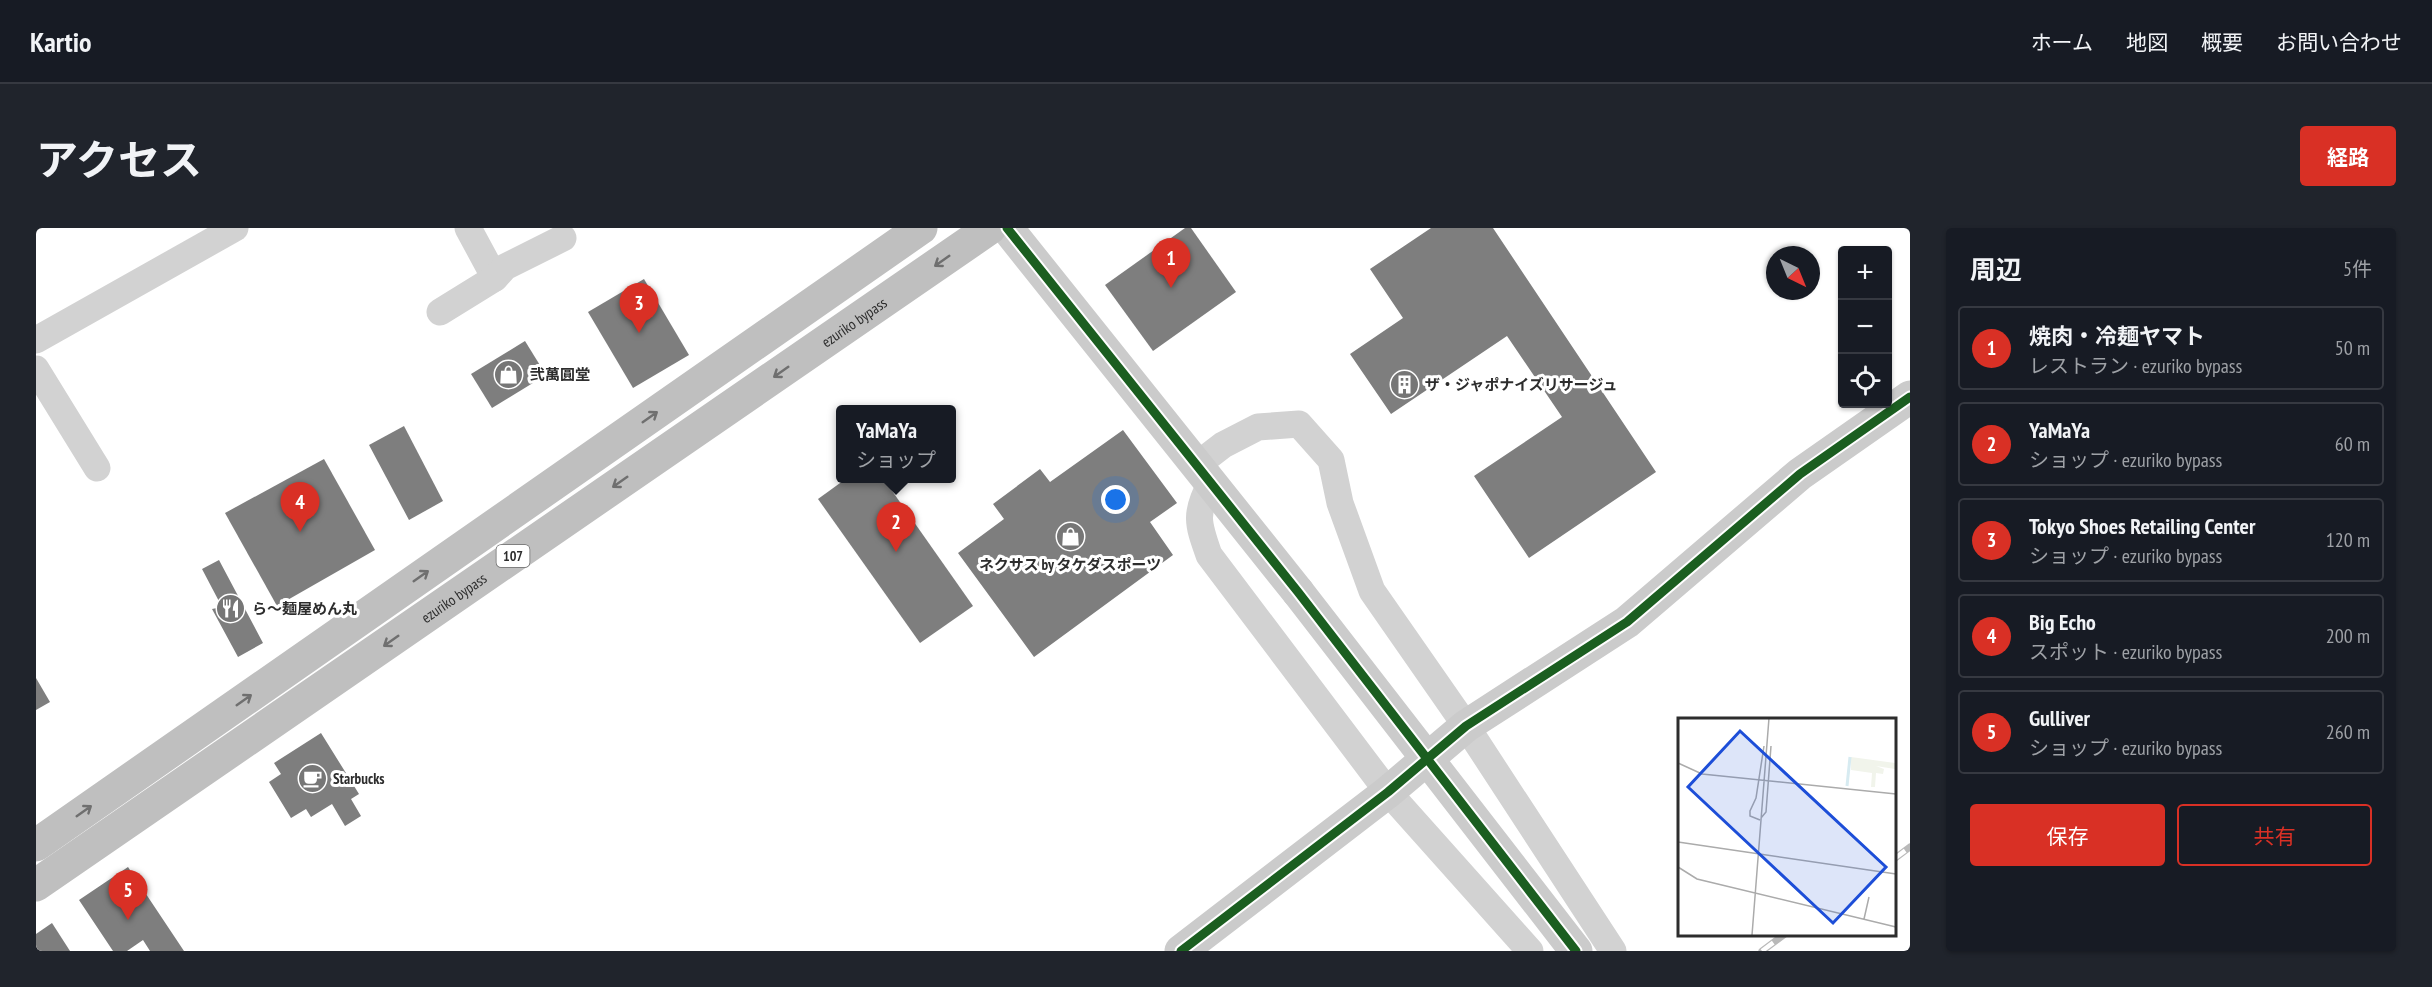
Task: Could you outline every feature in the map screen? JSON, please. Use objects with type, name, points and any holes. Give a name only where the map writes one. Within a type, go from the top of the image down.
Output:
[{"type":"highway","name":"107","points":[[36,845],[921,228]]},
{"type":"highway","name":"ezuriko bypass","points":[[36,885],[990,228]]},
{"type":"street","points":[[36,340],[235,228]]},
{"type":"street","points":[[468,228],[495,278]]},
{"type":"street","points":[[1007,228],[1298,592],[1576,951]]},
{"type":"street","points":[[440,312],[495,278],[505,267],[563,238]]},
{"type":"street","points":[[36,369],[97,468]]},
{"type":"street","points":[[1181,951],[1388,792],[1466,726],[1628,622],[1800,474],[1910,397]]},
{"type":"street","points":[[1530,951],[1388,792],[1209,555],[1197,523],[1204,474],[1223,445],[1258,427],[1299,424],[1331,460],[1340,503],[1372,591],[1466,726],[1612,951]]},
{"type":"building","points":[[1185,228],[1191,228],[1236,292],[1153,351],[1105,285]]},
{"type":"building","name":"ザ・ジャポナイズリサージュ","points":[[1431,228],[1493,228],[1656,472],[1529,558],[1474,476],[1562,417],[1507,336],[1391,414],[1350,354],[1403,318],[1370,269]]},
{"type":"building","points":[[644,279],[689,355],[633,388],[588,312]]},
{"type":"building","name":"弐萬圓堂","points":[[525,341],[546,375],[492,408],[471,374]]},
{"type":"building","points":[[404,426],[443,501],[409,520],[369,445]]},
{"type":"building","name":"ネクサス by タケダスポーツ","points":[[1123,430],[1177,503],[1150,522],[1173,555],[1034,657],[958,553],[1004,519],[993,504],[1040,469],[1050,482]]},
{"type":"building","points":[[324,459],[375,550],[277,606],[225,513]]},
{"type":"building","points":[[840,483],[887,483],[973,606],[920,643],[818,499]]},
{"type":"building","name":"ら〜麺屋めん丸","points":[[219,560],[263,643],[238,657],[212,609],[222,607],[202,569]]},
{"type":"building","points":[[36,678],[50,702],[36,710]]},
{"type":"building","name":"Starbucks","points":[[321,733],[359,794],[351,799],[361,816],[345,826],[332,804],[311,817],[306,809],[291,818],[269,782],[281,774],[274,763]]},
{"type":"building","points":[[128,867],[184,951],[150,951],[143,940],[127,951],[113,951],[79,900]]},
{"type":"building","points":[[52,923],[70,951],[36,951],[36,934]]},
{"type":"railway","points":[[1895,858],[1910,847]]},
{"type":"railway","points":[[1762,951],[1782,936]]},
{"type":"cycle path","points":[[1007,228],[1298,592],[1576,951]]},
{"type":"cycle path","points":[[1181,951],[1388,792],[1466,726],[1627,622],[1800,474],[1910,397]]},
{"type":"place","name":"焼肉・冷麺ヤマト","points":[[1171,288]]},
{"type":"place","name":"Tokyo Shoes Retailing Center","points":[[639,333]]},
{"type":"place","name":"弐萬圓堂","points":[[509,374]]},
{"type":"place","name":"ザ・ジャポナイズリサージュ","points":[[1404,384]]},
{"type":"place","name":"Big Echo","points":[[300,532]]},
{"type":"place","name":"ネクサス by タケダスポーツ","points":[[1070,537]]},
{"type":"place","name":"YaMaYa","points":[[896,552]]},
{"type":"place","name":"ら〜麺屋めん丸","points":[[231,608]]},
{"type":"place","name":"Starbucks","points":[[312,778]]},
{"type":"place","name":"Gulliver","points":[[128,920]]}]
